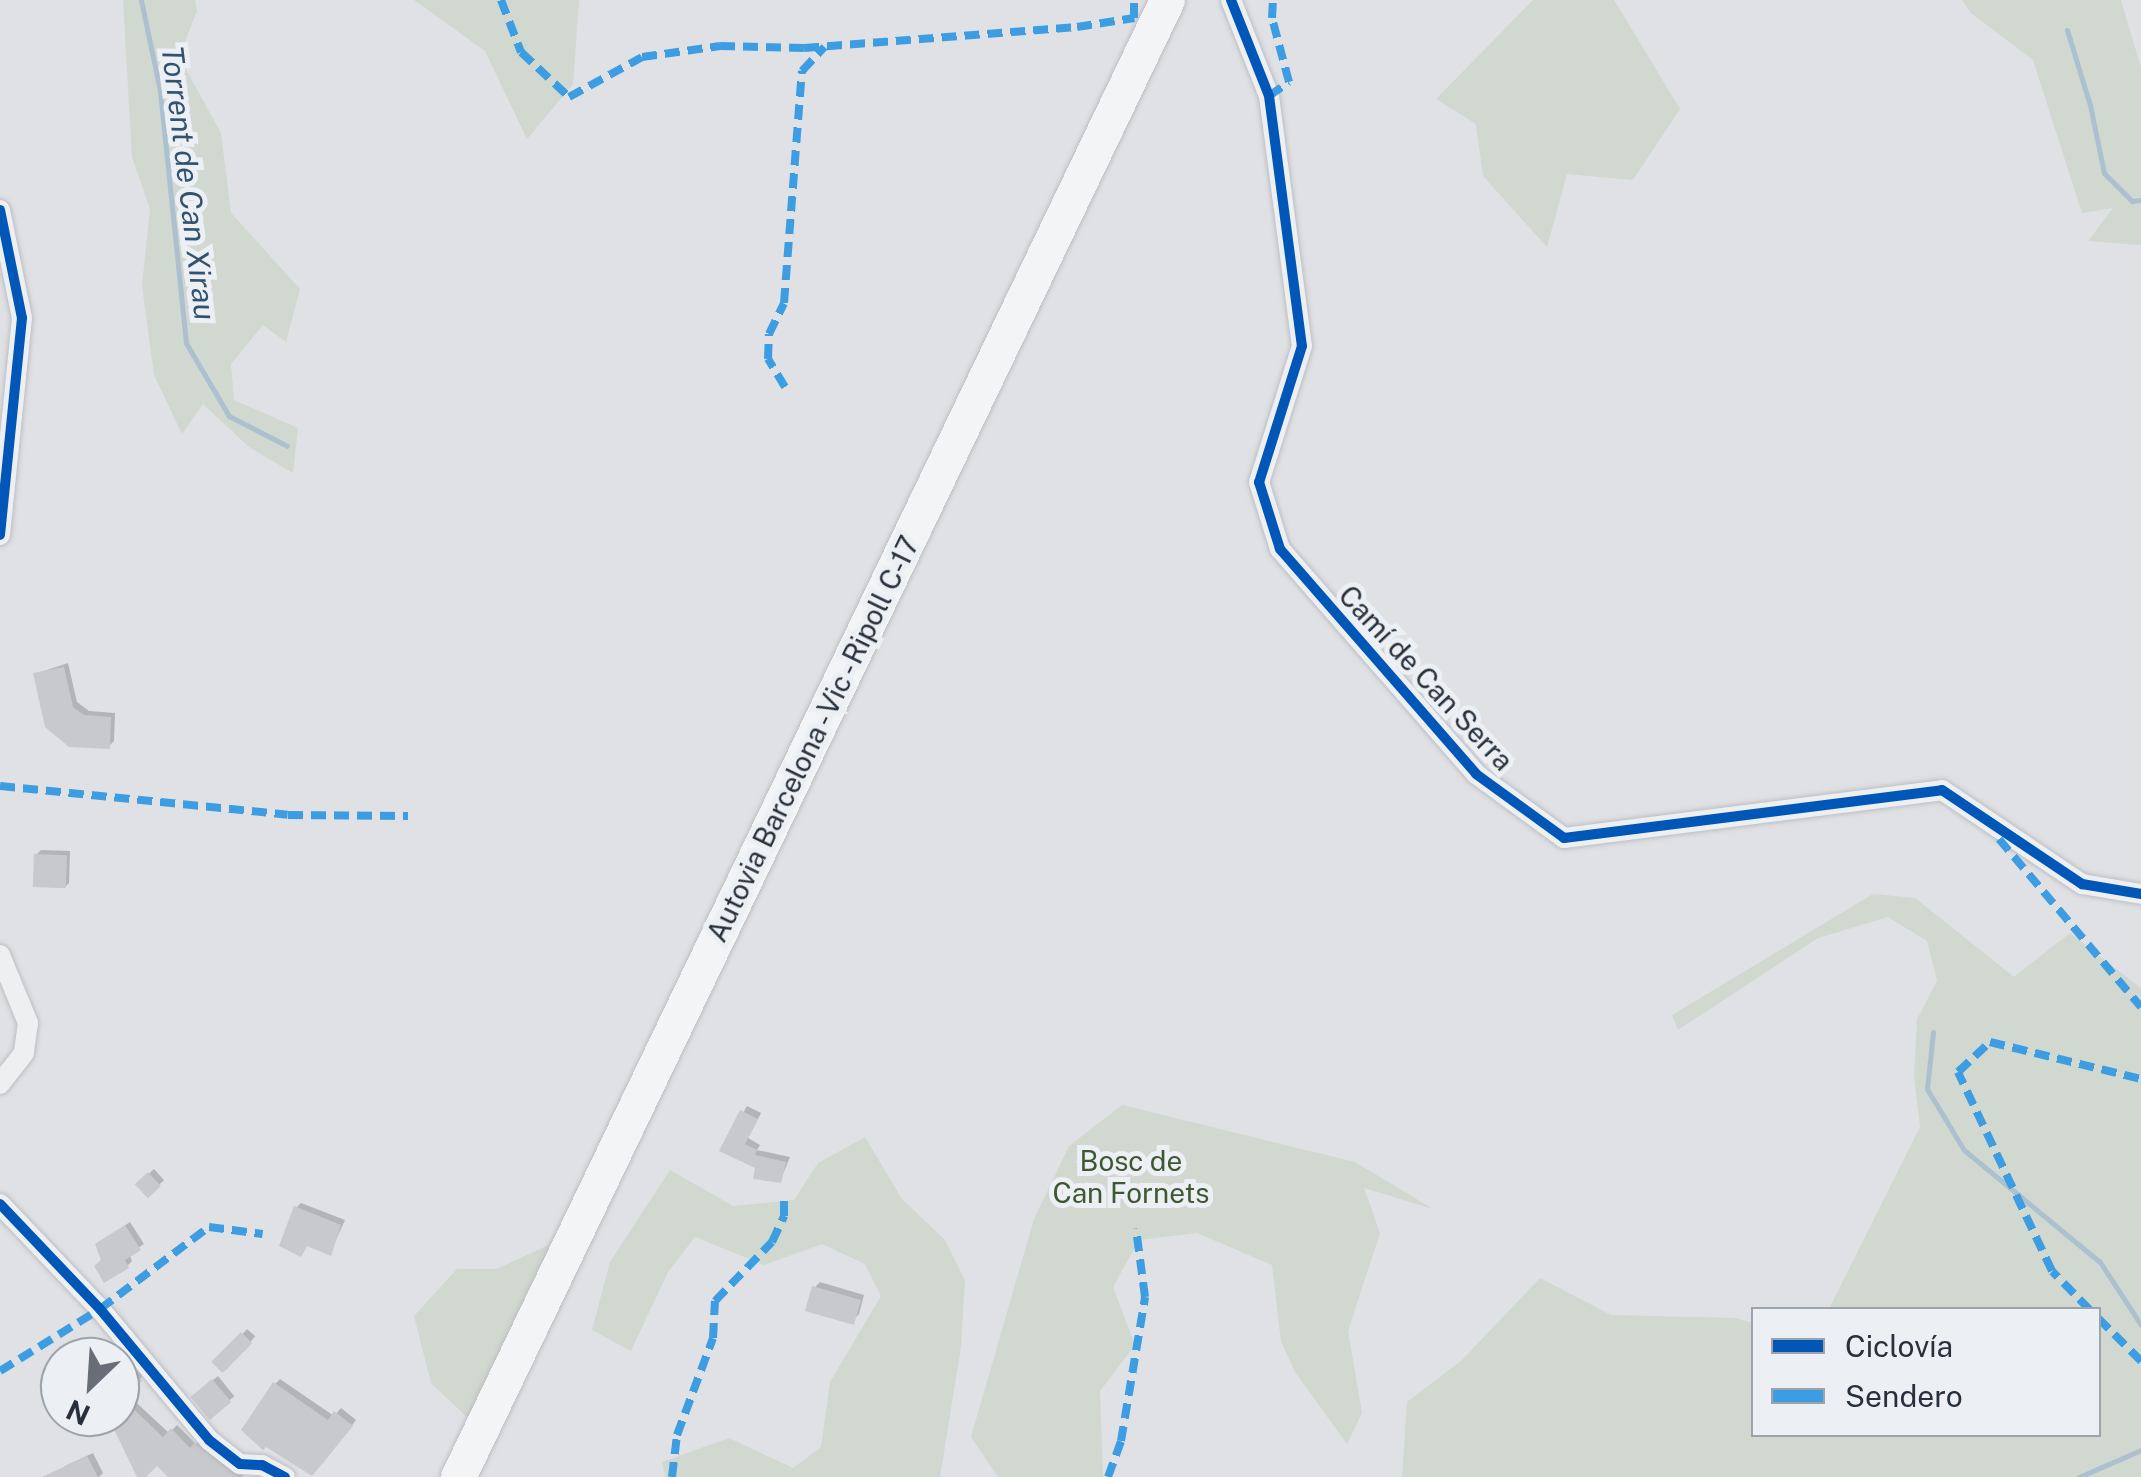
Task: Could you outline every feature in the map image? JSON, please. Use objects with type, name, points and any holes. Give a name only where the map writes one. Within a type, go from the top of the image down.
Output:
[{"type":"highway","name":"Autovia Barcelona - Vic - Ripoll C-17","points":[[458,1477],[1168,0]]},
{"type":"highway","name":"Autovia Barcelona - Vic - Ripoll C-17","points":[[483,1477],[1192,0]]},
{"type":"street","name":"Camí de Can Serra","points":[[1231,0],[1269,96],[1302,346],[1259,482],[1280,550],[1476,774],[1564,838],[1942,790],[2082,884],[2141,894]]},
{"type":"street","points":[[0,210],[22,318],[0,535]]},
{"type":"street","points":[[0,955],[28,1023],[24,1053],[0,1084]]},
{"type":"street","points":[[0,1204],[100,1309],[209,1440],[240,1464],[262,1465],[285,1477]]},
{"type":"green space","points":[[123,0],[195,0],[197,11],[179,57],[221,133],[231,213],[300,289],[286,342],[263,325],[231,364],[234,400],[298,428],[293,473],[249,447],[203,404],[182,434],[154,375],[142,286],[150,209],[132,157]]},
{"type":"green space","points":[[414,0],[579,0],[573,84],[527,139],[485,51]]},
{"type":"green space","points":[[1533,0],[1614,0],[1680,109],[1633,180],[1567,174],[1547,247],[1483,176],[1476,124],[1436,99]]},
{"type":"green space","points":[[1962,0],[2121,0],[2141,68],[2141,245],[2088,241],[2113,208],[2082,213],[2033,60],[1971,13]]},
{"type":"green space","points":[[1873,894],[1915,898],[2014,977],[2070,933],[2141,988],[2141,1477],[1402,1477],[1407,1402],[1462,1360],[1540,1278],[1611,1315],[1736,1318],[1751,1322],[1751,1437],[2101,1437],[2101,1307],[1830,1307],[1920,1127],[1914,1077],[1917,1019],[1937,981],[1927,941],[1888,917],[1818,938],[1678,1030],[1672,1015]]},
{"type":"green space","name":"Bosc de Can Fornets","points":[[1122,1105],[1355,1162],[1433,1209],[1364,1188],[1380,1233],[1348,1331],[1362,1413],[1347,1444],[1295,1372],[1281,1341],[1272,1265],[1197,1233],[1139,1240],[1113,1287],[1135,1345],[1100,1391],[1103,1477],[998,1477],[971,1437],[1034,1219],[1069,1146]]},
{"type":"green space","points":[[865,1137],[902,1199],[945,1240],[965,1280],[961,1347],[940,1477],[665,1477],[662,1462],[729,1438],[793,1468],[821,1447],[830,1382],[881,1296],[865,1264],[822,1244],[764,1265],[695,1237],[668,1272],[631,1351],[592,1330],[610,1262],[670,1170],[733,1206],[794,1200],[818,1163]]},
{"type":"green space","points":[[560,1240],[472,1422],[431,1383],[414,1316],[457,1269],[496,1269]]},
{"type":"building","points":[[64,667],[73,707],[84,715],[111,717],[110,749],[69,747],[45,727],[33,673]]},
{"type":"building","points":[[34,854],[67,855],[66,888],[33,887]]},
{"type":"building","points":[[740,1110],[758,1119],[745,1144],[757,1150],[755,1155],[786,1162],[781,1183],[753,1179],[755,1168],[719,1151]]},
{"type":"building","points":[[148,1172],[161,1186],[148,1198],[135,1184]]},
{"type":"building","points":[[294,1206],[341,1225],[331,1256],[307,1246],[301,1257],[279,1246]]},
{"type":"building","points":[[125,1225],[141,1250],[125,1260],[129,1268],[104,1283],[94,1266],[101,1260],[95,1244]]},
{"type":"building","points":[[812,1286],[861,1300],[854,1325],[805,1311]]},
{"type":"building","points":[[241,1332],[252,1343],[223,1373],[211,1362]]},
{"type":"building","points":[[212,1379],[231,1402],[210,1420],[191,1397]]},
{"type":"building","points":[[273,1382],[328,1420],[334,1411],[353,1426],[312,1476],[266,1447],[263,1450],[241,1430]]},
{"type":"building","points":[[140,1415],[163,1437],[171,1428],[190,1448],[194,1443],[237,1477],[168,1477],[157,1466],[146,1477],[137,1477],[118,1437],[140,1437]]},
{"type":"building","points":[[87,1456],[98,1477],[42,1477]]},
{"type":"waterway","name":"Torrent de Can Xirau","points":[[141,0],[160,91],[186,343],[229,416],[287,446]]},
{"type":"waterway","points":[[2067,30],[2090,105],[2104,173],[2132,201],[2141,200]]},
{"type":"waterway","points":[[1933,1032],[1927,1089],[1964,1150],[2100,1262],[2141,1325]]},
{"type":"waterway","points":[[2079,1477],[2141,1450]]},
{"type":"marked path","points":[[501,0],[521,52],[569,97],[642,57],[720,46],[804,48],[1077,27],[1134,18],[1134,0]]},
{"type":"marked path","points":[[1269,96],[1289,82],[1272,18],[1273,0]]},
{"type":"marked path","points":[[785,387],[768,359],[769,334],[784,303],[802,71],[824,47]]},
{"type":"marked path","points":[[0,786],[288,815],[408,816]]},
{"type":"marked path","points":[[1999,839],[2141,1007]]},
{"type":"marked path","points":[[2087,1307],[2052,1271],[1958,1072],[1990,1042],[2141,1079]]},
{"type":"marked path","points":[[672,1477],[677,1435],[713,1338],[715,1301],[772,1242],[784,1216],[784,1197]]},
{"type":"marked path","points":[[0,1371],[100,1309],[209,1227],[263,1234]]},
{"type":"marked path","points":[[1108,1477],[1121,1441],[1145,1297],[1136,1229]]},
{"type":"marked path","points":[[2101,1321],[2141,1361]]},
{"type":"cycle path","points":[[1231,0],[1269,96],[1302,346],[1259,482],[1280,549],[1476,774],[1564,838],[1942,790],[2082,884],[2141,894]]},
{"type":"cycle path","points":[[0,210],[22,318],[0,535]]},
{"type":"cycle path","points":[[0,1204],[100,1309],[209,1440],[240,1464],[262,1465],[285,1477]]}]
